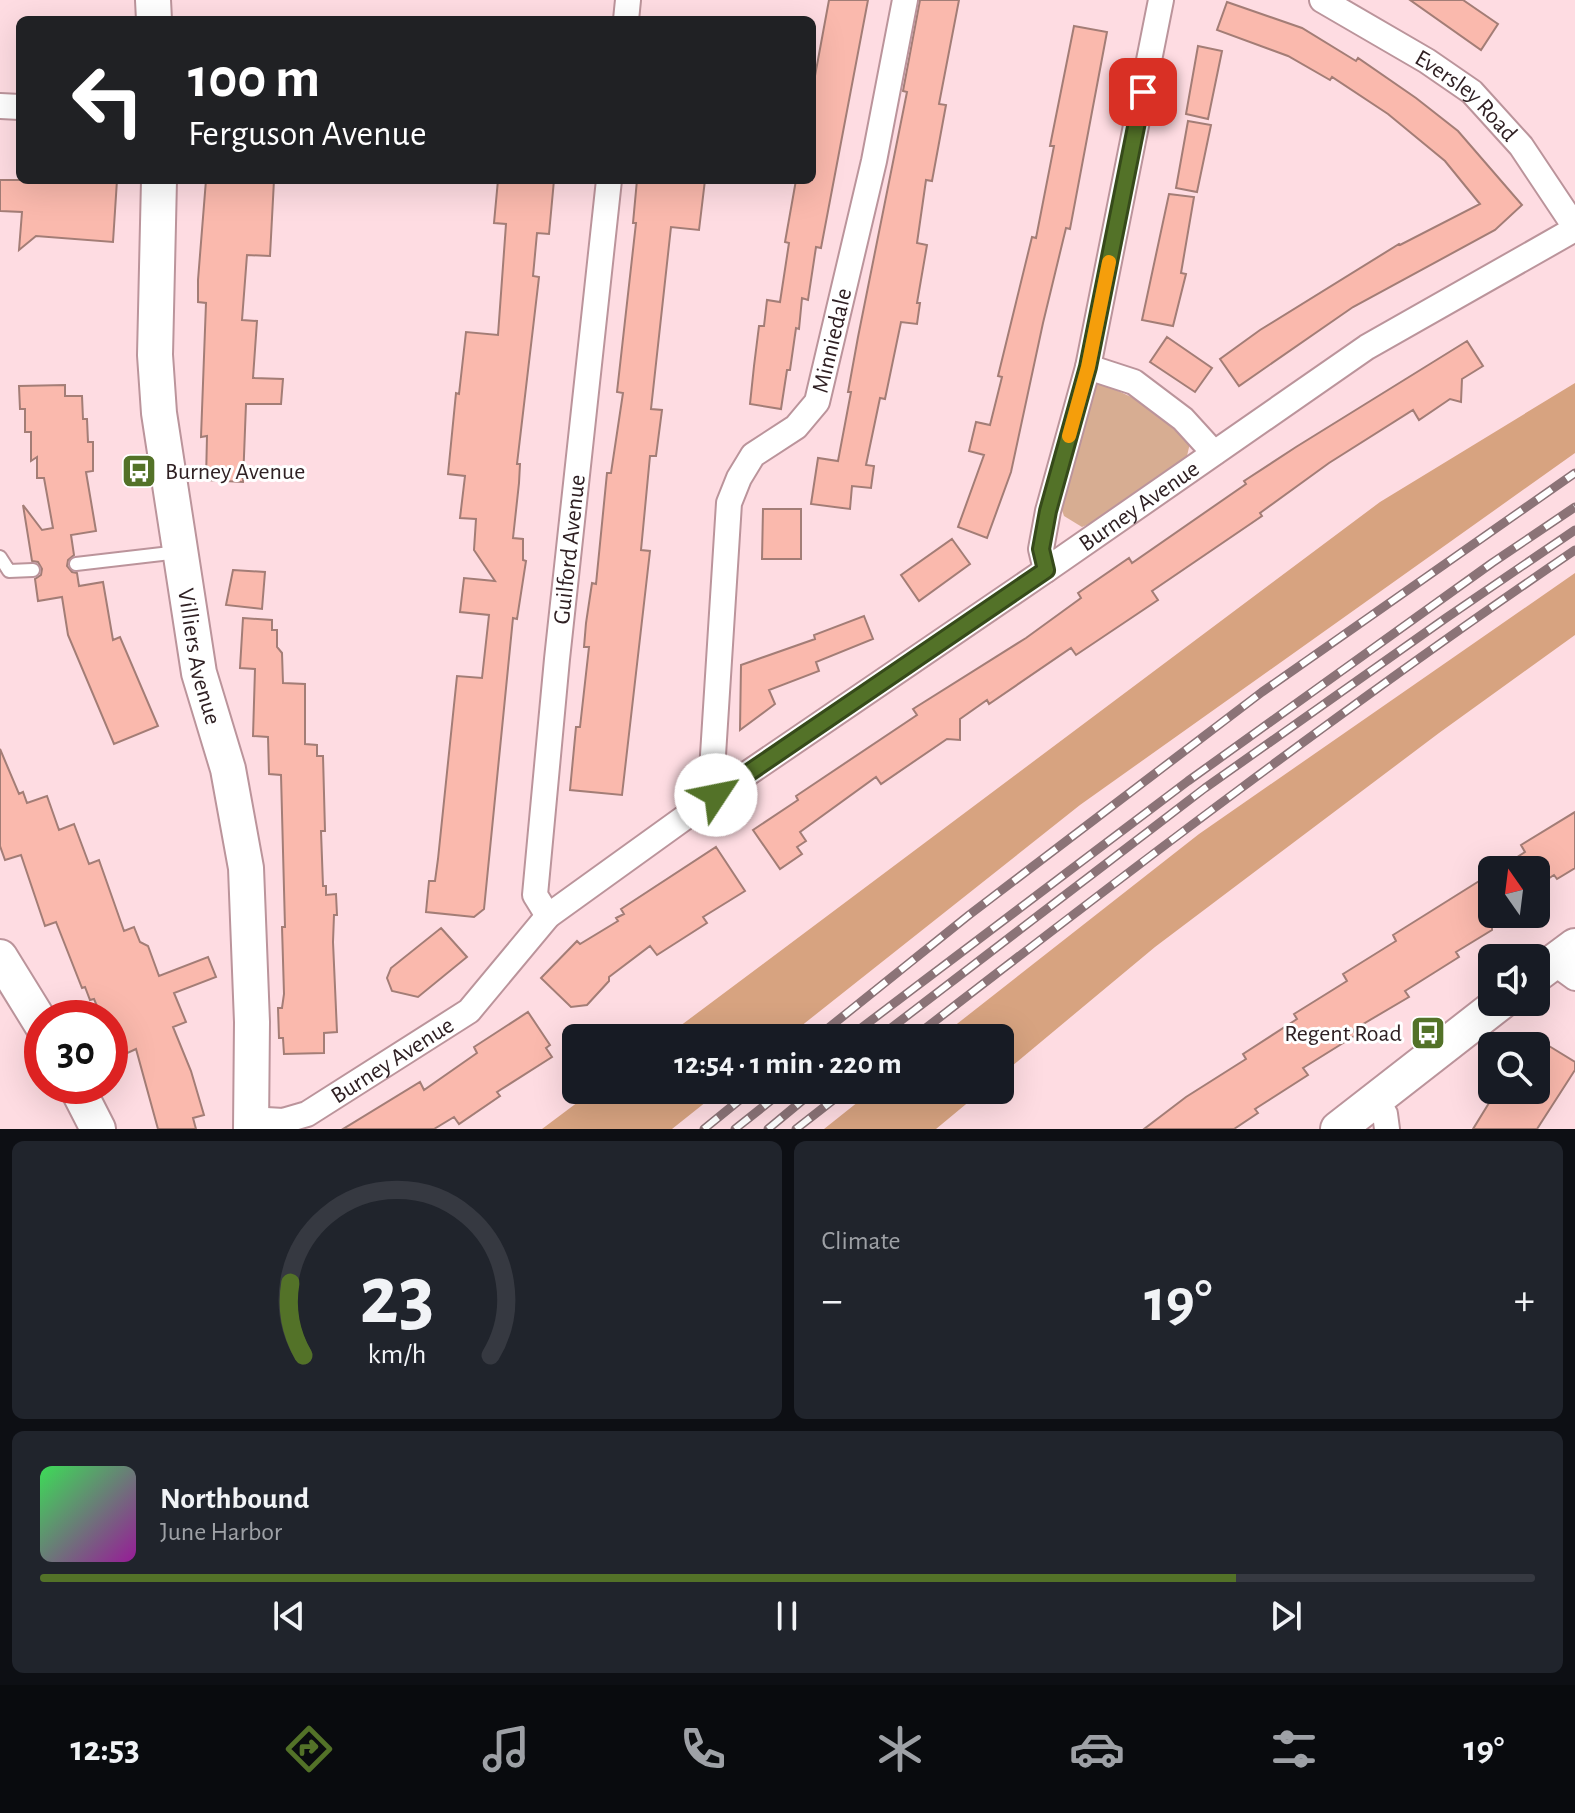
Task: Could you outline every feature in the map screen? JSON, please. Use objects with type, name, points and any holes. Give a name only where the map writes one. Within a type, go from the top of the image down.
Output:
[{"type":"street","name":"Minniedale","points":[[716,795],[712,771],[729,503],[753,455],[796,427],[817,402],[874,161],[905,0]]},
{"type":"street","points":[[1046,570],[1041,549],[1048,511],[1088,367],[1161,0]]},
{"type":"street","name":"Eversley Road","points":[[1322,0],[1427,61],[1472,92],[1521,146],[1575,228]]},
{"type":"street","name":"Villiers Avenue","points":[[159,184],[155,355],[159,413],[199,673],[228,769],[246,868],[252,1022],[251,1124]]},
{"type":"street","name":"Guilford Avenue","points":[[548,916],[535,895],[557,659],[609,184]]},
{"type":"street","name":"Burney Avenue","points":[[251,1124],[283,1121],[307,1114],[469,1011],[548,916],[716,795],[1367,347],[1575,228]]},
{"type":"street","points":[[1088,367],[1134,382],[1183,419],[1214,453]]},
{"type":"street","points":[[0,957],[27,1000]]},
{"type":"street","points":[[1338,1129],[1381,1114],[1486,1016]]},
{"type":"street","points":[[85,1104],[98,1129]]},
{"type":"lane","points":[[76,564],[179,552]]},
{"type":"lane","points":[[0,557],[9,571],[33,570]]},
{"type":"shaded area","points":[[1101,383],[1142,402],[1190,443],[1187,456],[1097,521],[1082,527],[1064,516],[1059,502],[1094,384]]},
{"type":"shaded area","points":[[1575,383],[1575,453],[1080,805],[804,1024],[683,1024],[1380,502]]},
{"type":"shaded area","points":[[1575,573],[1575,635],[1439,733],[1155,947],[1014,1064],[1014,1024],[957,1024],[1199,834]]},
{"type":"shaded area","points":[[575,1104],[703,1104],[672,1129],[542,1129]]},
{"type":"shaded area","points":[[855,1104],[966,1104],[936,1129],[824,1129]]},
{"type":"building","points":[[829,0],[868,0],[821,248],[816,247],[808,300],[802,298],[799,329],[796,328],[781,409],[750,404],[759,326],[764,326],[767,300],[780,302],[789,243],[785,242],[795,184],[816,184],[816,70]]},
{"type":"building","points":[[920,0],[959,0],[939,104],[946,105],[932,181],[926,180],[917,243],[927,245],[917,303],[920,303],[917,324],[901,322],[885,399],[880,398],[866,465],[874,466],[871,488],[852,486],[850,509],[811,504],[818,458],[838,461],[858,337],[907,92],[903,91]]},
{"type":"building","points":[[1410,0],[1463,0],[1498,24],[1481,50]]},
{"type":"building","points":[[1227,2],[1302,28],[1356,61],[1358,58],[1458,131],[1522,205],[1495,230],[1353,307],[1239,386],[1220,359],[1260,330],[1399,244],[1480,204],[1445,161],[1388,114],[1332,77],[1330,80],[1288,56],[1217,30]]},
{"type":"building","points":[[1074,26],[1107,32],[1070,229],[1066,228],[1011,472],[987,538],[958,527],[984,455],[969,451],[976,422],[990,425],[1002,377],[998,376],[1032,237],[1036,238],[1054,146],[1050,146]]},
{"type":"building","points":[[1198,46],[1222,51],[1208,119],[1186,114]]},
{"type":"building","points":[[1188,121],[1211,125],[1197,192],[1176,188]]},
{"type":"building","points":[[0,180],[16,180],[16,184],[117,184],[113,242],[36,236],[19,250],[22,212],[0,211]]},
{"type":"building","points":[[206,184],[274,184],[270,256],[247,255],[242,320],[257,321],[253,378],[283,379],[281,404],[246,404],[243,482],[206,480],[207,436],[201,437],[206,303],[198,302]]},
{"type":"building","points":[[498,184],[554,184],[549,234],[537,233],[533,276],[539,277],[517,464],[520,464],[519,483],[513,538],[523,539],[523,560],[526,561],[517,619],[513,618],[484,909],[474,917],[426,912],[429,881],[435,881],[438,859],[457,676],[482,678],[489,615],[460,612],[464,578],[495,581],[474,550],[476,519],[460,518],[465,476],[448,474],[466,332],[498,335],[506,224],[494,223]]},
{"type":"building","points":[[637,184],[705,184],[699,230],[671,227],[651,409],[662,410],[656,456],[650,456],[641,550],[650,551],[622,795],[570,790],[589,647],[584,647],[586,623],[592,583],[596,584],[607,473],[611,473],[623,393],[617,392],[636,223],[633,223]]},
{"type":"building","points":[[1169,194],[1194,197],[1181,273],[1186,274],[1173,326],[1142,320]]},
{"type":"building","points":[[1167,337],[1212,368],[1195,392],[1150,362]]},
{"type":"building","points":[[1467,341],[1483,366],[1462,379],[1461,402],[1450,399],[1419,420],[1413,410],[1329,463],[1260,513],[1262,516],[1152,591],[1158,600],[1076,655],[1071,648],[989,704],[987,700],[960,719],[960,740],[947,739],[881,784],[876,777],[800,832],[806,841],[797,847],[802,854],[780,869],[753,830],[798,800],[796,796],[917,715],[913,709],[1026,638],[1081,598],[1078,593],[1129,558],[1132,563],[1246,484],[1244,481]]},
{"type":"building","points":[[65,385],[65,396],[82,396],[88,442],[93,442],[93,471],[86,472],[96,531],[71,535],[74,555],[67,566],[77,573],[79,586],[103,582],[113,640],[120,637],[158,726],[114,744],[68,635],[62,597],[38,601],[35,579],[41,575],[42,569],[38,562],[32,561],[23,505],[42,530],[53,528],[44,478],[37,478],[37,457],[31,461],[31,432],[25,432],[25,409],[20,409],[19,386]]},
{"type":"building","points":[[763,509],[801,509],[801,559],[762,559]]},
{"type":"building","points":[[952,539],[970,564],[919,601],[901,575]]},
{"type":"building","points":[[233,570],[265,572],[262,609],[226,605]]},
{"type":"building","points":[[864,616],[873,639],[816,662],[819,671],[769,690],[775,704],[740,730],[741,665],[815,639],[814,635]]},
{"type":"building","points":[[243,618],[272,620],[272,630],[277,630],[277,647],[282,653],[283,683],[305,684],[305,744],[317,745],[317,756],[323,756],[323,886],[326,886],[326,895],[336,894],[337,915],[334,915],[333,942],[337,1032],[324,1033],[324,1053],[284,1054],[283,1038],[279,1038],[278,1008],[282,1008],[284,994],[282,927],[285,927],[281,775],[269,774],[268,737],[253,736],[255,669],[240,668]]},
{"type":"building","points":[[0,749],[19,794],[23,792],[27,803],[47,796],[59,830],[74,824],[89,864],[99,860],[124,931],[134,927],[140,942],[148,946],[159,976],[208,957],[216,977],[174,993],[186,1022],[173,1027],[204,1115],[193,1118],[196,1129],[158,1129],[136,1049],[128,1053],[128,1000],[90,1000],[85,987],[82,988],[56,922],[45,926],[21,855],[5,860],[0,846]]},
{"type":"building","points":[[1575,812],[1575,868],[1557,879],[1554,875],[1550,878],[1550,856],[1519,856],[1525,852],[1521,845]]},
{"type":"building","points":[[716,847],[745,891],[703,917],[707,923],[657,955],[650,946],[609,977],[609,981],[587,1005],[571,1007],[541,978],[577,941],[580,944],[618,921],[616,918],[624,914],[621,909]]},
{"type":"building","points":[[1478,882],[1478,928],[1492,930],[1456,952],[1459,957],[1405,991],[1409,997],[1353,1030],[1356,1035],[1303,1068],[1308,1075],[1255,1109],[1258,1113],[1234,1129],[1144,1129],[1186,1097],[1246,1059],[1243,1054],[1297,1019],[1294,1014],[1347,981],[1343,974],[1396,941],[1393,935]]},
{"type":"building","points":[[441,928],[467,957],[418,997],[392,991],[387,978],[391,968]]},
{"type":"building","points":[[528,1012],[550,1045],[546,1048],[552,1057],[497,1092],[500,1096],[459,1124],[454,1117],[434,1129],[343,1129],[420,1082],[424,1090],[477,1053],[474,1047]]},
{"type":"building","points":[[1550,1047],[1575,1062],[1575,1070],[1537,1129],[1473,1129],[1488,1104],[1550,1104]]},
{"type":"railway","points":[[833,1024],[969,915],[1262,692],[1575,473]]},
{"type":"railway","points":[[867,1024],[1188,781],[1575,507]]},
{"type":"railway","points":[[896,1024],[1205,788],[1575,530]]},
{"type":"railway","points":[[931,1024],[1240,789],[1575,550]]},
{"type":"railway","points":[[704,1129],[735,1104]]},
{"type":"railway","points":[[735,1129],[766,1104]]},
{"type":"railway","points":[[768,1129],[798,1104]]},
{"type":"railway","points":[[796,1129],[828,1104]]},
{"type":"slow traffic","points":[[1069,436],[1088,367],[1109,262]]},
{"type":"place","name":"Burney Avenue","points":[[139,471]]},
{"type":"place","name":"Regent Road","points":[[1428,1033]]},
{"type":"route","points":[[716,795],[1046,570],[1041,549],[1048,511],[1088,367],[1143,92]]}]
